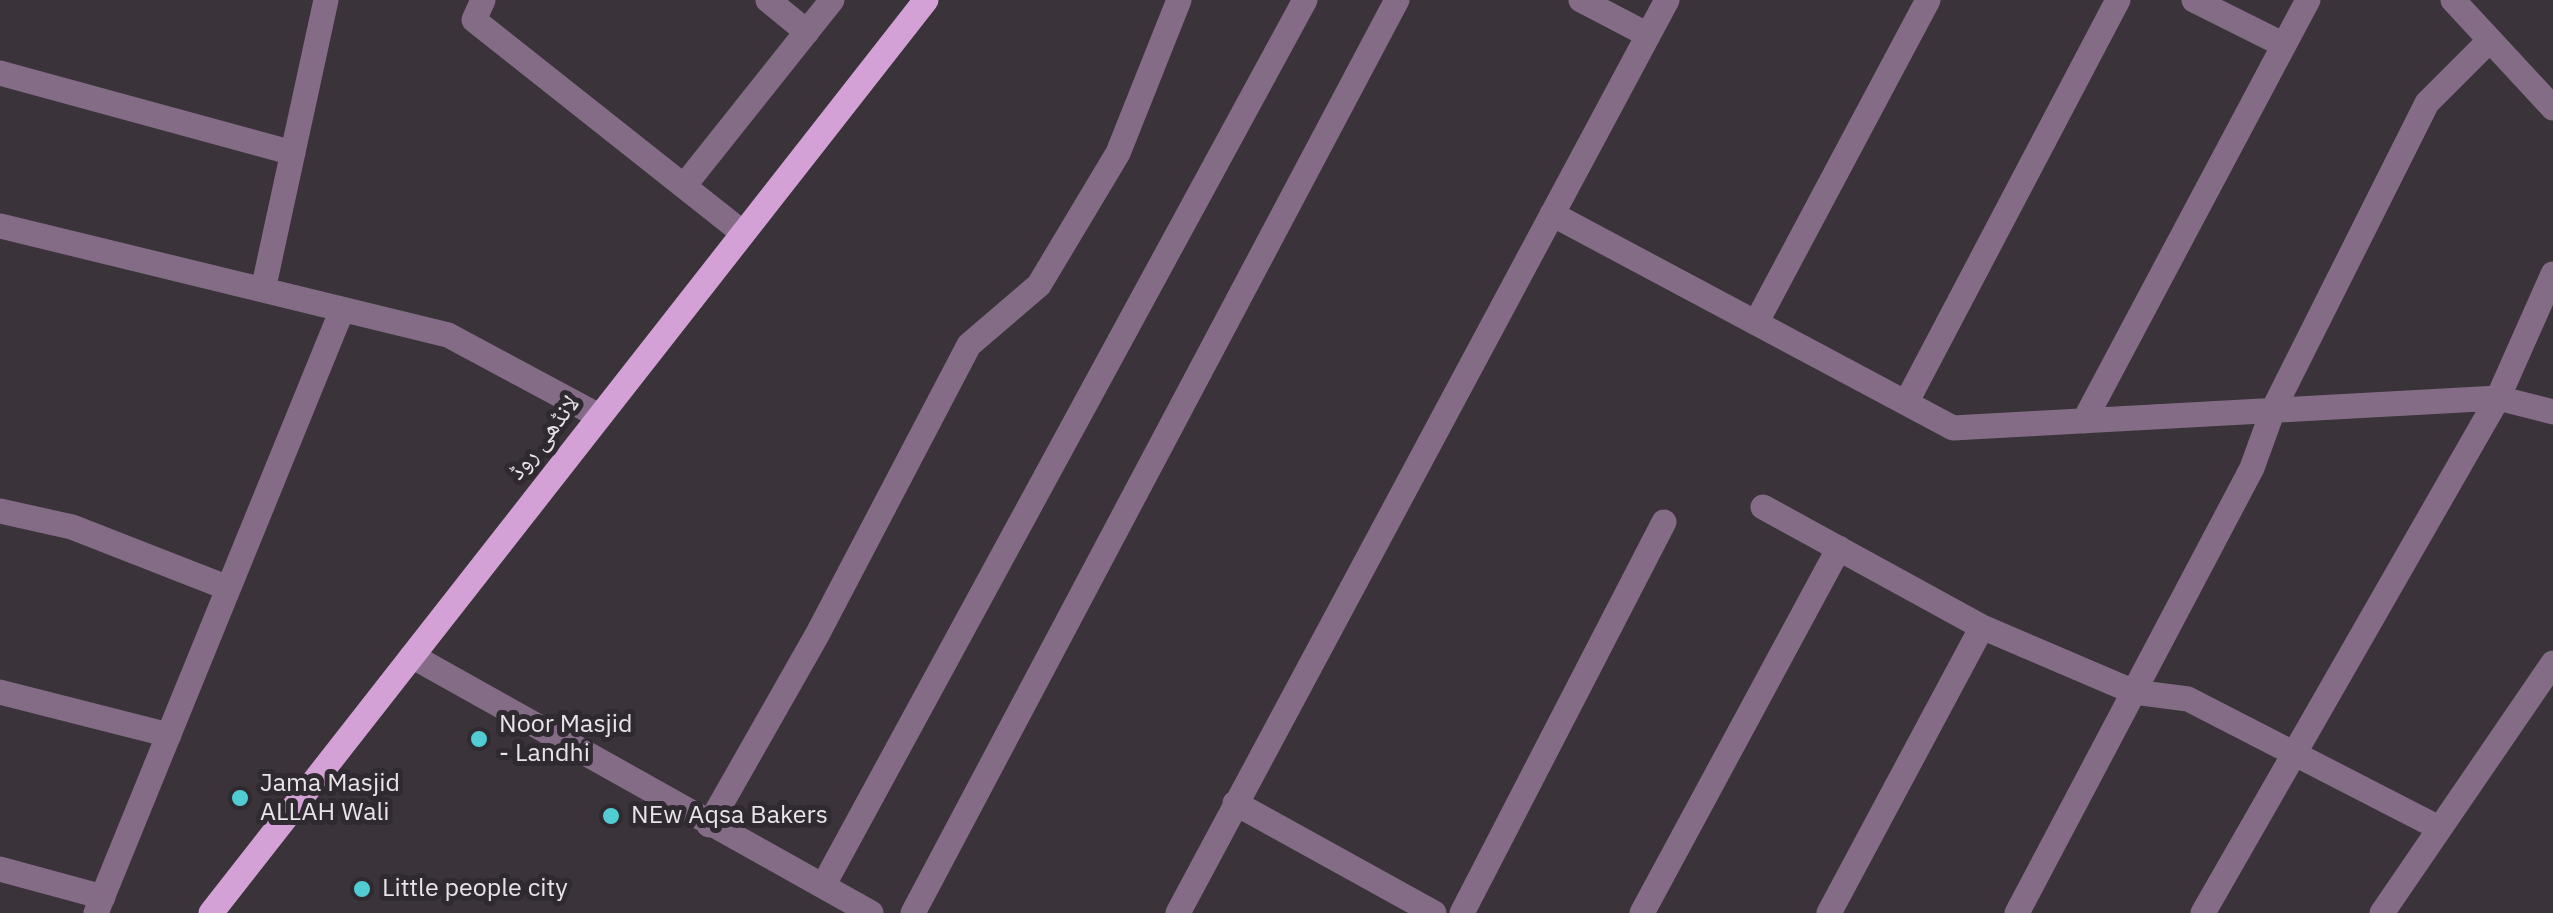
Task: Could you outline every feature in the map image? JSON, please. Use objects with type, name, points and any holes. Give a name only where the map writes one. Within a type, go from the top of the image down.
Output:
[{"type":"main road","name":"لانڈھی روڈ","points":[[211,913],[926,0]]},
{"type":"street","points":[[262,290],[326,0]]},
{"type":"street","points":[[483,0],[474,20],[743,233]]},
{"type":"street","points":[[768,0],[807,32]]},
{"type":"street","points":[[684,186],[832,0]]},
{"type":"street","points":[[709,825],[817,636],[969,345],[1040,285],[1118,153],[1179,0]]},
{"type":"street","points":[[823,886],[1305,0]]},
{"type":"street","points":[[913,913],[1397,0]]},
{"type":"street","points":[[1581,0],[1648,35]]},
{"type":"street","points":[[1178,913],[1667,0]]},
{"type":"street","points":[[1756,323],[1928,0]]},
{"type":"street","points":[[1906,403],[2118,0]]},
{"type":"street","points":[[2194,0],[2284,46]]},
{"type":"street","points":[[2084,421],[2308,0]]},
{"type":"street","points":[[2453,0],[2553,108]]},
{"type":"street","points":[[2017,913],[2252,468],[2273,410],[2427,103],[2490,40]]},
{"type":"street","points":[[0,73],[293,154]]},
{"type":"street","points":[[1552,214],[1953,428],[2498,398],[2553,412]]},
{"type":"street","points":[[0,226],[448,336],[599,416]]},
{"type":"street","points":[[2203,913],[2498,398],[2553,274]]},
{"type":"street","points":[[0,869],[100,905],[342,310]]},
{"type":"street","points":[[1763,507],[1982,627],[2134,692],[2188,699],[2439,828]]},
{"type":"street","points":[[0,511],[72,527],[228,588]]},
{"type":"street","points":[[1462,913],[1664,522]]},
{"type":"street","points":[[1642,913],[1839,548]]},
{"type":"street","points":[[1828,913],[1982,627]]},
{"type":"street","points":[[412,656],[871,913]]},
{"type":"street","points":[[2382,913],[2553,663]]},
{"type":"street","points":[[0,692],[169,735]]},
{"type":"street","points":[[1235,803],[1434,913]]},
{"type":"place","name":"Noor Masjid - Landhi","points":[[479,739]]},
{"type":"place","name":"Jama Masjid ALLAH Wali","points":[[240,798]]},
{"type":"place","name":"NEw Aqsa Bakers","points":[[611,816]]},
{"type":"place","name":"Little people city","points":[[362,889]]}]
